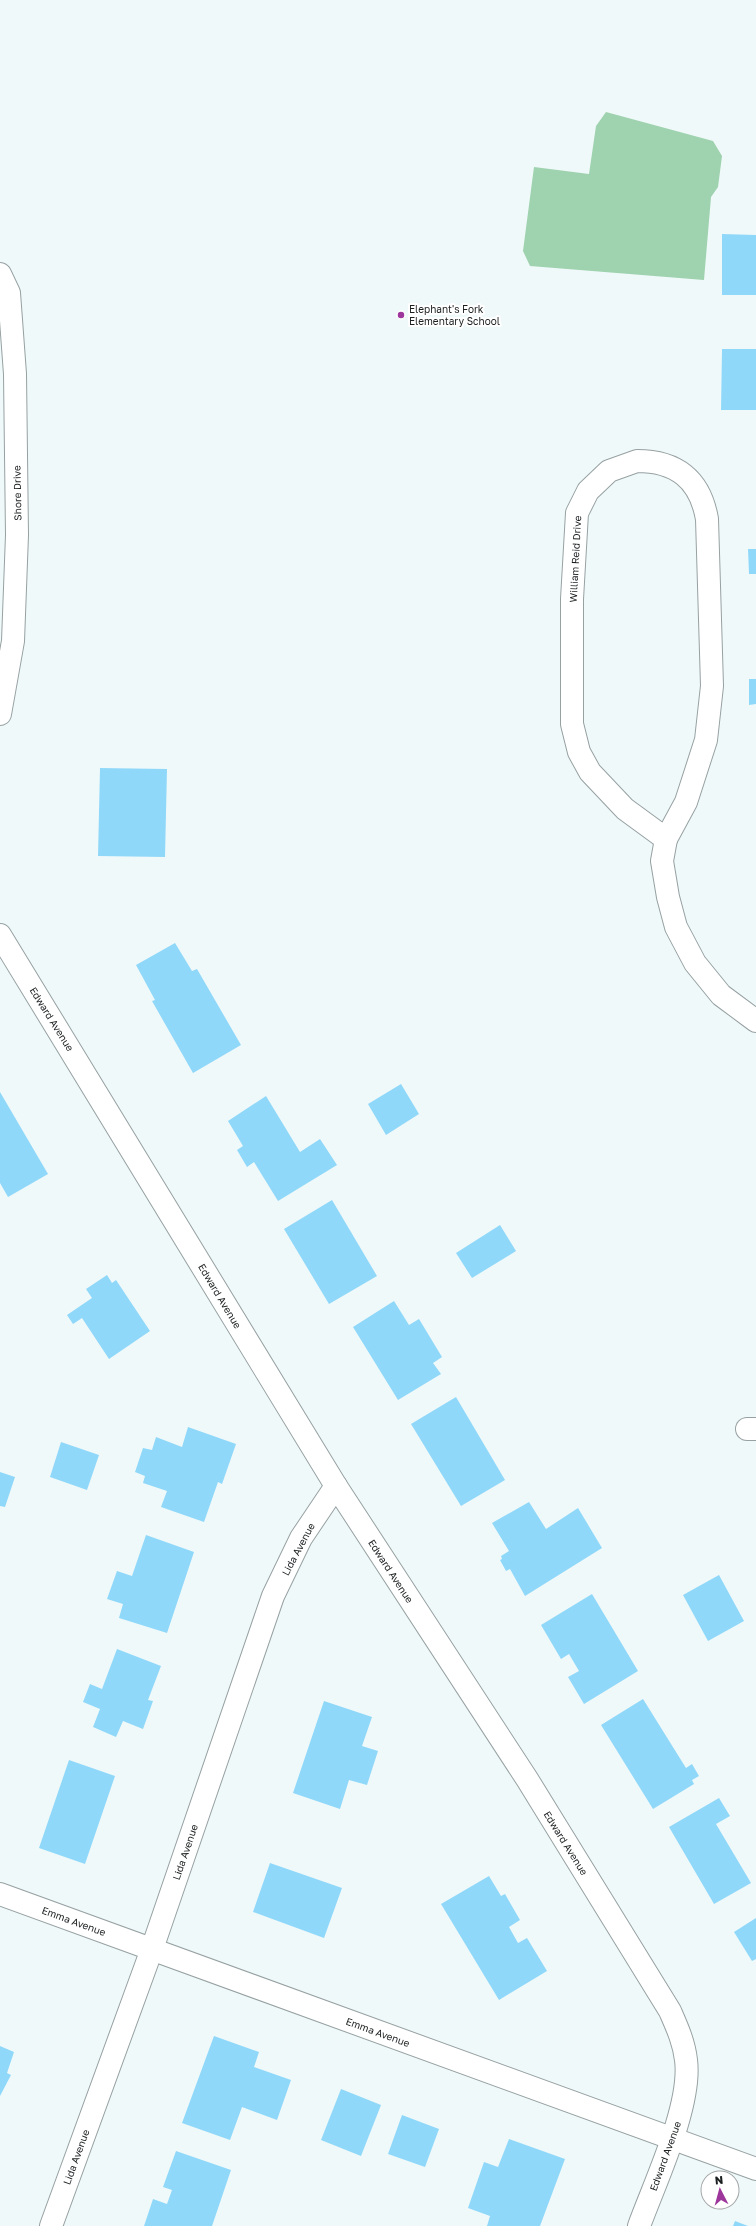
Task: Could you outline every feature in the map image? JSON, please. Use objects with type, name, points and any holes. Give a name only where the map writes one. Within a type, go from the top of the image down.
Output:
[{"type":"street","name":"Shore Drive","points":[[0,274],[9,293],[15,374],[17,535],[13,641],[0,714]]},
{"type":"street","name":"William Reid Drive","points":[[666,839],[625,809],[590,772],[579,752],[572,724],[572,599],[577,513],[588,491],[609,471],[637,461],[655,461],[677,469],[694,485],[705,505],[707,518],[712,686],[706,740],[686,802],[666,839],[662,861],[668,897],[676,928],[695,963],[721,995],[756,1021]]},
{"type":"street","name":"Edward Avenue","points":[[0,934],[336,1486],[526,1779],[670,2011],[681,2038],[686,2060],[686,2077],[679,2116],[639,2226]]},
{"type":"street","name":"Lida Avenue","points":[[51,2226],[152,1949],[274,1596],[301,1538],[336,1486]]},
{"type":"street","name":"Emma Avenue","points":[[0,1894],[756,2169]]},
{"type":"green space","points":[[606,112],[713,141],[722,156],[718,187],[711,197],[704,280],[530,266],[523,251],[534,167],[589,174],[596,126]]},
{"type":"building","points":[[722,234],[756,235],[756,295],[722,295]]},
{"type":"building","points":[[722,349],[756,349],[756,410],[721,410]]},
{"type":"building","points":[[748,549],[756,549],[756,574],[749,574]]},
{"type":"building","points":[[749,679],[756,679],[756,704],[749,705]]},
{"type":"building","points":[[100,768],[167,769],[165,857],[98,856]]},
{"type":"building","points":[[175,943],[192,971],[197,969],[241,1045],[193,1073],[152,1001],[155,1000],[136,965]]},
{"type":"building","points":[[401,1084],[419,1114],[386,1135],[368,1104]]},
{"type":"building","points":[[0,1092],[48,1174],[8,1197],[0,1183]]},
{"type":"building","points":[[266,1096],[300,1152],[320,1139],[337,1165],[278,1201],[254,1162],[247,1167],[237,1150],[243,1146],[228,1121]]},
{"type":"building","points":[[332,1200],[377,1276],[329,1304],[284,1229]]},
{"type":"building","points":[[500,1225],[516,1251],[472,1278],[456,1253]]},
{"type":"building","points":[[107,1275],[112,1283],[116,1280],[150,1331],[109,1359],[82,1318],[73,1324],[67,1315],[92,1298],[86,1289]]},
{"type":"building","points":[[394,1301],[409,1325],[419,1319],[442,1357],[433,1363],[441,1374],[398,1400],[353,1327]]},
{"type":"building","points":[[456,1397],[505,1480],[461,1506],[411,1424]]},
{"type":"building","points":[[188,1427],[236,1444],[222,1484],[218,1482],[204,1522],[161,1507],[167,1491],[143,1483],[145,1476],[135,1472],[143,1448],[152,1450],[156,1437],[182,1447]]},
{"type":"building","points":[[61,1442],[99,1455],[87,1490],[50,1477]]},
{"type":"building","points":[[0,1472],[15,1477],[5,1507],[0,1506]]},
{"type":"building","points":[[529,1502],[546,1529],[578,1508],[602,1548],[525,1596],[510,1569],[506,1571],[500,1560],[502,1559],[501,1556],[509,1551],[492,1523]]},
{"type":"building","points":[[146,1535],[194,1552],[167,1633],[119,1618],[123,1604],[107,1599],[117,1571],[132,1576]]},
{"type":"building","points":[[719,1575],[744,1621],[708,1641],[683,1595]]},
{"type":"building","points":[[592,1594],[638,1671],[584,1704],[568,1677],[579,1671],[569,1654],[561,1659],[541,1625]]},
{"type":"building","points":[[117,1649],[161,1666],[148,1700],[153,1701],[143,1729],[123,1721],[116,1737],[93,1727],[100,1709],[83,1702],[90,1684],[102,1689]]},
{"type":"building","points":[[643,1699],[686,1768],[692,1764],[699,1776],[692,1780],[694,1784],[653,1809],[601,1725]]},
{"type":"building","points":[[324,1701],[372,1717],[362,1746],[378,1751],[367,1785],[349,1780],[340,1809],[293,1793]]},
{"type":"building","points":[[69,1760],[115,1776],[85,1864],[39,1848]]},
{"type":"building","points":[[719,1798],[730,1816],[716,1824],[751,1883],[714,1904],[669,1827]]},
{"type":"building","points":[[270,1863],[342,1888],[324,1938],[253,1912]]},
{"type":"building","points":[[489,1876],[501,1896],[505,1894],[520,1920],[509,1927],[518,1943],[527,1938],[547,1971],[499,2000],[441,1904]]},
{"type":"building","points":[[756,1918],[756,1959],[752,1961],[734,1932]]},
{"type":"building","points":[[214,2036],[259,2052],[254,2067],[291,2080],[277,2120],[242,2107],[230,2140],[182,2123]]},
{"type":"building","points":[[0,2046],[14,2052],[7,2073],[11,2075],[0,2096]]},
{"type":"building","points":[[341,2089],[381,2105],[361,2156],[321,2140]]},
{"type":"building","points":[[402,2115],[439,2129],[425,2167],[388,2154]]},
{"type":"building","points":[[509,2139],[565,2159],[540,2226],[487,2226],[490,2216],[468,2208],[484,2162],[498,2167]]},
{"type":"building","points":[[176,2151],[231,2170],[212,2226],[144,2226],[153,2199],[167,2204],[172,2190],[163,2187]]},
{"type":"building","points":[[735,2221],[748,2226],[733,2226]]},
{"type":"place","name":"Elephant's Fork Elementary School","points":[[401,315]]}]
